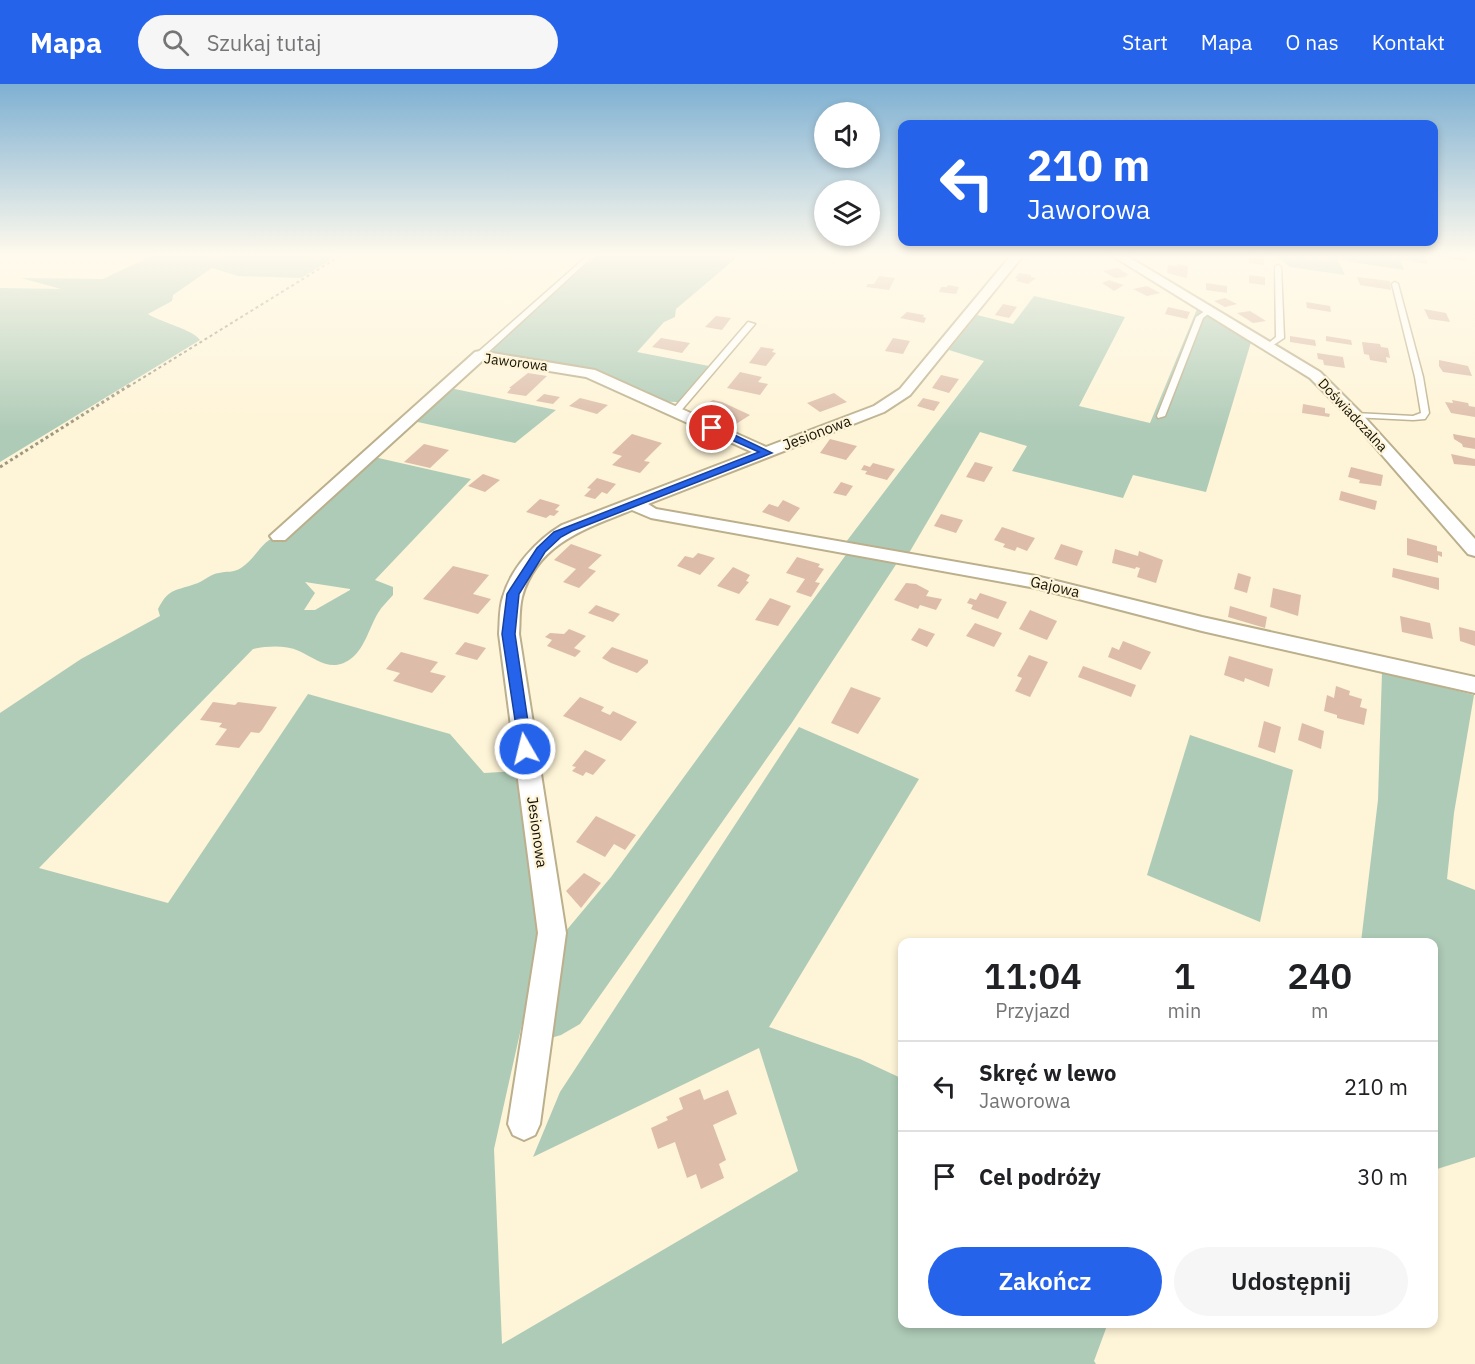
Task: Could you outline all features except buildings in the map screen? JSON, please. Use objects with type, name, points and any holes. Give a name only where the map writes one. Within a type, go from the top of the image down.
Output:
[{"type":"street","name":"Jesionowa","points":[[524,1125],[552,933],[508,634],[513,594],[541,550],[558,534],[879,409],[900,396],[969,313]]},
{"type":"street","name":"Doświadczalna","points":[[1214,313],[1315,375],[1355,415],[1475,550]]},
{"type":"street","name":"Jaworowa","points":[[279,536],[480,355],[590,373],[767,453]]},
{"type":"street","name":"Gajowa","points":[[633,504],[651,513],[1036,582],[1202,624],[1475,686]]},
{"type":"lane","points":[[480,355],[527,313]]},
{"type":"lane","points":[[1161,416],[1200,317],[1206,313]]},
{"type":"lane","points":[[1269,346],[1280,338],[1279,313]]},
{"type":"lane","points":[[1355,415],[1413,418],[1422,417],[1425,413],[1419,376],[1402,313]]},
{"type":"lane","points":[[676,411],[751,324]]},
{"type":"path","points":[[0,467],[246,313]]},
{"type":"green space","points":[[0,313],[150,313],[148,314],[200,340],[0,462]]},
{"type":"green space","points":[[531,313],[676,313],[675,317],[664,322],[637,352],[709,366],[678,402],[667,401],[646,396],[605,376],[584,369],[494,354],[492,349]]},
{"type":"green space","points":[[1021,313],[1107,313],[1125,317],[1079,406],[1150,423],[1195,313],[1203,313],[1251,342],[1206,492],[1133,475],[1123,498],[1012,471],[1027,446],[980,432],[909,553],[846,542],[984,361],[949,350],[977,315],[1013,324]]},
{"type":"green space","points":[[450,388],[556,410],[515,443],[413,421]]},
{"type":"green space","points":[[374,457],[471,479],[375,580],[393,587],[393,595],[380,610],[364,642],[353,657],[346,662],[332,665],[288,648],[253,649],[39,868],[168,903],[308,694],[450,734],[484,773],[521,771],[541,939],[494,1149],[502,1344],[798,1171],[759,1048],[533,1157],[560,1092],[799,727],[919,779],[769,1027],[860,1059],[898,1077],[898,1328],[1106,1328],[1094,1361],[1096,1364],[0,1364],[0,713],[81,659],[160,616],[158,609],[170,593],[216,574],[238,570],[267,542],[280,537],[288,538]],"holes":[[[305,582],[350,590],[315,610],[304,610],[315,593]]]},
{"type":"green space","points":[[848,552],[897,563],[791,724],[580,1024],[561,1035],[544,1040],[560,938],[611,877]]},
{"type":"green space","points":[[1382,672],[1474,695],[1454,813],[1447,879],[1475,890],[1475,1157],[1438,1169],[1438,938],[1361,938],[1378,800]]},
{"type":"green space","points":[[1190,735],[1293,770],[1260,922],[1147,875]]},
{"type":"route","points":[[525,749],[508,634],[513,594],[541,550],[558,534],[598,516],[767,453],[712,428]]}]
